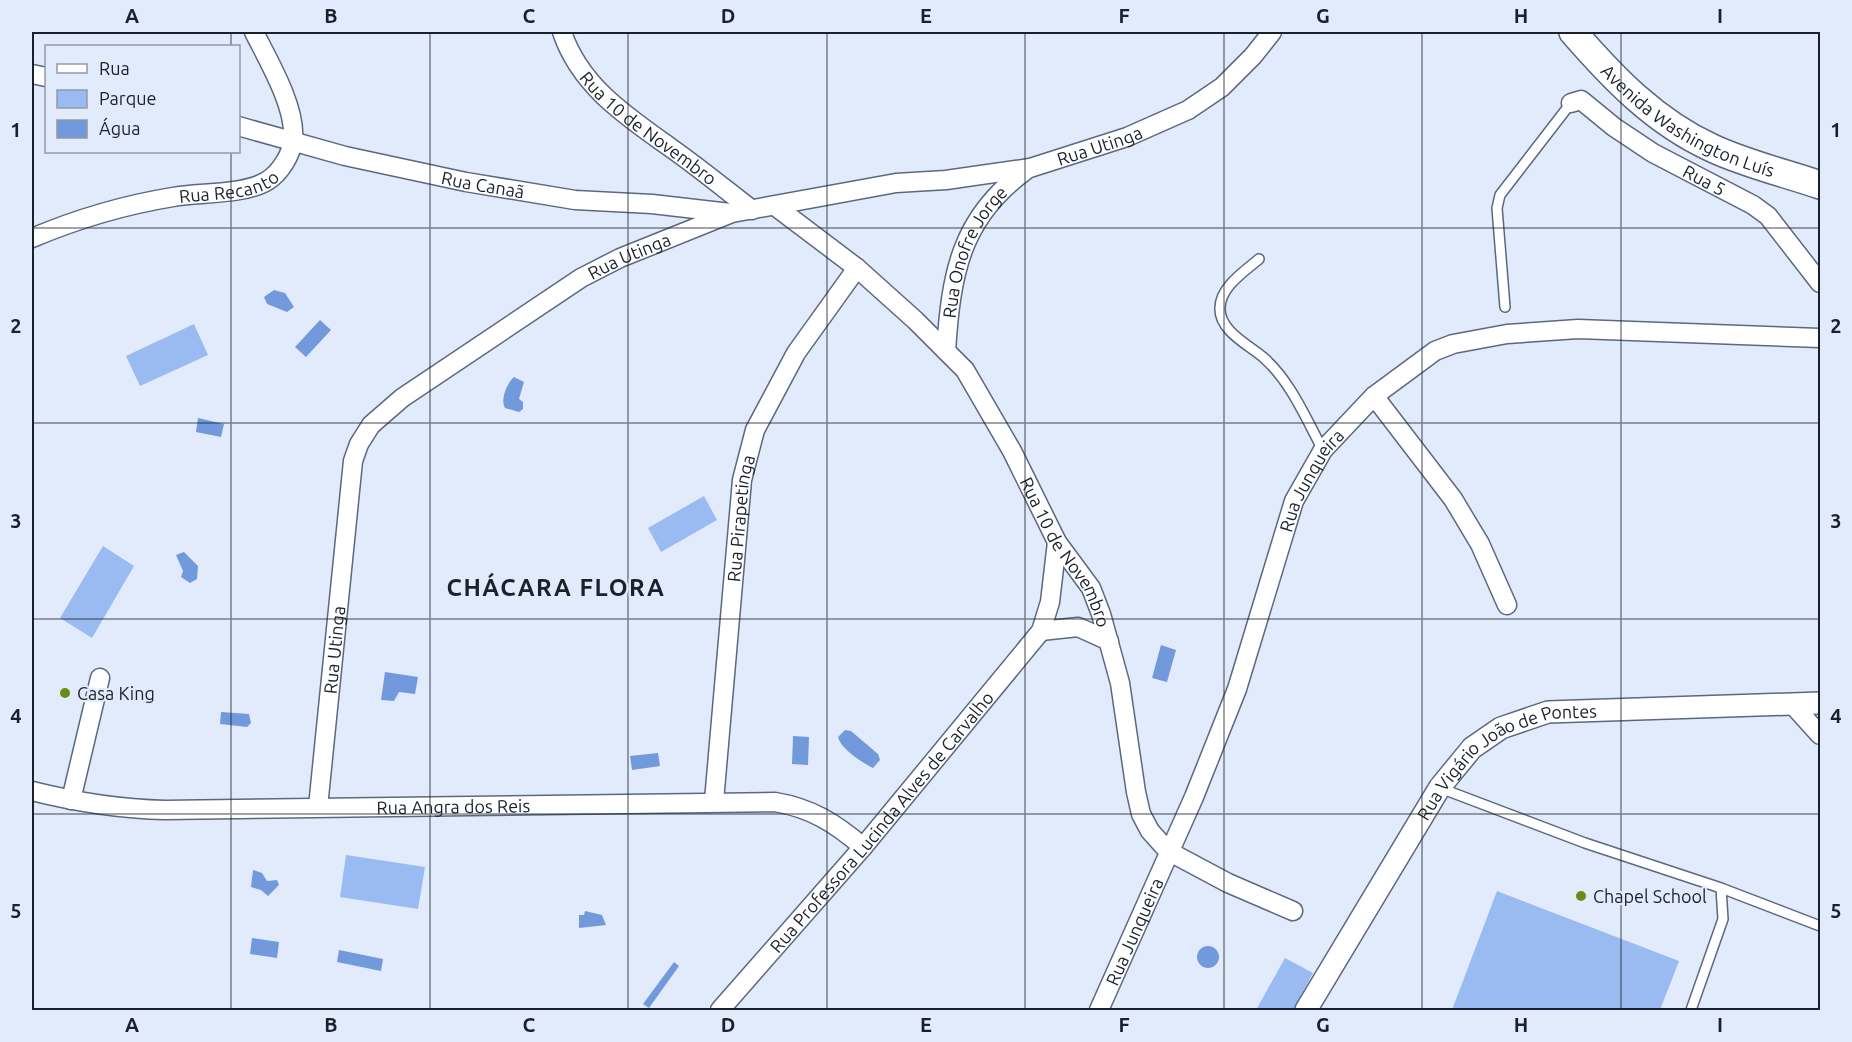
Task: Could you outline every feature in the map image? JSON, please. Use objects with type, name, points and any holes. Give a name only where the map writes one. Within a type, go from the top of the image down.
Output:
[{"type":"main road","name":"Avenida Washington Luís","points":[[1573,32],[1628,92],[1666,122],[1713,148],[1821,185]]},
{"type":"street","points":[[254,32],[273,71],[290,116],[293,139]]},
{"type":"street","name":"Rua 10 de Novembro","points":[[562,32],[579,67],[591,84],[628,117],[752,210]]},
{"type":"street","name":"Rua Utinga","points":[[318,807],[350,476],[359,444],[371,425],[402,398],[581,278],[620,258],[732,213],[775,206],[818,195],[896,183],[946,180],[1030,168],[1127,137],[1188,110],[1222,87],[1253,56],[1272,32]]},
{"type":"street","name":"Rua 5","points":[[1571,103],[1581,100],[1614,127],[1653,153],[1753,205],[1777,225],[1797,256],[1821,284]]},
{"type":"street","name":"Rua Canaã","points":[[240,126],[293,139],[345,156],[466,182],[586,201],[652,204],[732,213]]},
{"type":"street","name":"Rua Recanto","points":[[32,238],[93,215],[141,203],[248,188],[266,182],[277,174],[286,160],[293,139]]},
{"type":"street","name":"Rua Onofre Jorge","points":[[946,351],[952,290],[959,257],[972,227],[1006,185],[1030,168]]},
{"type":"street","name":"Rua 10 de Novembro","points":[[775,206],[857,268],[965,370],[998,425],[1057,542],[1090,588],[1109,640],[1120,683],[1141,813],[1150,831],[1168,852],[1228,883],[1293,911]]},
{"type":"street","name":"Rua Pirapetinga","points":[[714,801],[726,639],[742,480],[755,430],[796,353],[857,268]]},
{"type":"street","name":"Rua Junqueira","points":[[1099,1011],[1194,797],[1237,689],[1294,501],[1323,450],[1374,396],[1435,351],[1453,344],[1507,334],[1578,329],[1821,338]]},
{"type":"street","points":[[1374,396],[1453,499],[1480,544],[1508,605]]},
{"type":"street","name":"Rua Professora Lucinda Alves de Carvalho","points":[[720,1011],[863,847],[1041,631],[1050,602],[1057,542]]},
{"type":"street","points":[[1041,631],[1078,627],[1109,640]]},
{"type":"street","points":[[71,800],[100,678]]},
{"type":"street","name":"Rua Vigário João de Pontes","points":[[1310,1008],[1440,787],[1472,748],[1501,728],[1548,712],[1821,703]]},
{"type":"street","points":[[1792,704],[1821,735]]},
{"type":"street","name":"Rua Angra dos Reis","points":[[32,791],[71,800],[145,809],[775,802],[800,806],[836,824],[863,847]]},
{"type":"lane","points":[[1505,307],[1497,208],[1500,195],[1504,186],[1571,103]]},
{"type":"lane","points":[[1259,259],[1236,278],[1223,296],[1220,313],[1225,324],[1280,375],[1323,450]]},
{"type":"lane","points":[[1440,787],[1585,843],[1721,888],[1821,926]]},
{"type":"lane","points":[[1690,1011],[1723,919],[1721,888]]},
{"type":"green space","points":[[194,324],[208,355],[140,386],[126,356]]},
{"type":"green space","points":[[704,496],[717,520],[661,552],[648,528]]},
{"type":"green space","points":[[103,546],[134,566],[92,638],[60,618]]},
{"type":"green space","points":[[346,855],[425,867],[418,909],[340,897]]},
{"type":"green space","points":[[1497,891],[1679,961],[1660,1010],[1452,1010]]},
{"type":"green space","points":[[1285,958],[1313,973],[1293,1010],[1256,1010]]},
{"type":"water","points":[[274,290],[285,293],[294,307],[287,312],[267,304],[264,297]]},
{"type":"water","points":[[320,320],[331,330],[306,357],[295,347]]},
{"type":"water","points":[[514,377],[524,382],[519,399],[523,402],[523,409],[519,412],[505,408],[503,401],[509,383]]},
{"type":"water","points":[[198,418],[224,424],[221,437],[196,432]]},
{"type":"water","points":[[184,552],[198,566],[197,579],[190,583],[181,577],[183,571],[176,555]]},
{"type":"water","points":[[1161,645],[1176,650],[1167,682],[1152,678]]},
{"type":"water","points":[[385,672],[418,677],[415,694],[399,692],[394,701],[381,700]]},
{"type":"water","points":[[221,712],[249,714],[251,723],[247,727],[220,724]]},
{"type":"water","points":[[845,730],[851,731],[878,754],[880,760],[873,768],[857,759],[840,742],[838,737]]},
{"type":"water","points":[[793,736],[809,737],[808,765],[792,764]]},
{"type":"water","points":[[658,753],[660,766],[632,770],[630,756]]},
{"type":"water","points":[[253,870],[262,873],[267,881],[277,880],[279,885],[268,896],[261,890],[251,887]]},
{"type":"water","points":[[585,911],[602,915],[606,925],[579,928],[579,915],[584,915]]},
{"type":"water","points":[[252,938],[279,942],[277,958],[250,954]]},
{"type":"water","points":[[1208,946],[1216,949],[1219,957],[1216,965],[1208,968],[1200,965],[1197,957],[1200,949]]},
{"type":"water","points":[[339,950],[383,959],[381,971],[337,962]]},
{"type":"water","points":[[674,962],[679,966],[649,1008],[643,1004]]},
{"type":"place","name":"Casa King","points":[[65,693]]},
{"type":"place","name":"Chapel School","points":[[1581,896]]},
{"type":"district","name":"CHÁCARA FLORA","points":[[556,587]]}]
